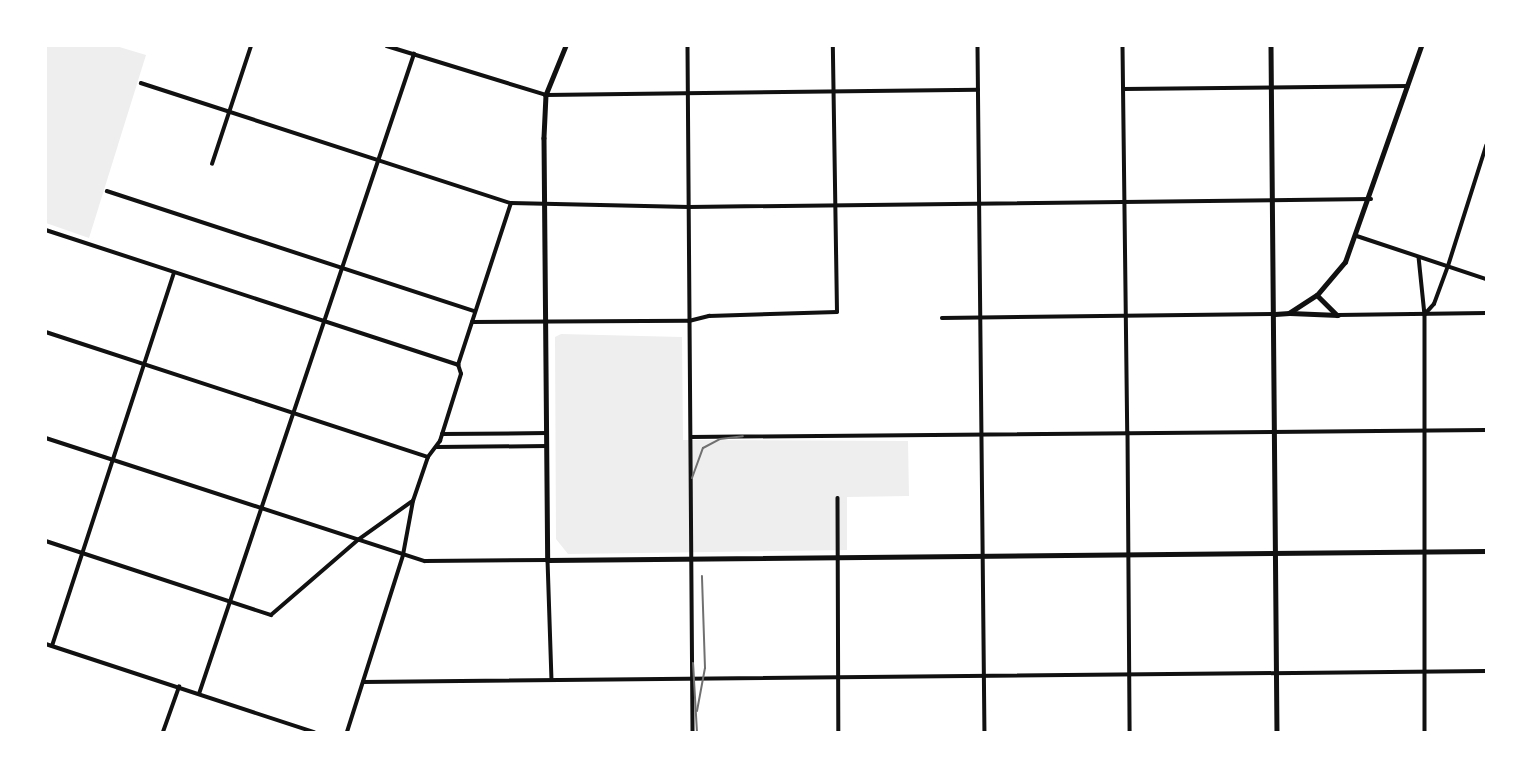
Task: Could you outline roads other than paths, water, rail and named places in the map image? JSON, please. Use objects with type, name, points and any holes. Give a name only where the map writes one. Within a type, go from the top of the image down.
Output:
[{"type":"main road","points":[[566,46],[546,94],[544,206],[548,560],[1486,551]]},
{"type":"main road","points":[[1271,46],[1277,733]]},
{"type":"main road","points":[[1289,313],[1317,295],[1339,274],[1371,199],[1421,46]]},
{"type":"main road","points":[[1317,295],[1326,309],[1338,315]]},
{"type":"main road","points":[[1275,314],[1289,313],[1305,317],[1338,315]]},
{"type":"street","points":[[212,164],[251,46]]},
{"type":"street","points":[[387,46],[546,94],[978,90]]},
{"type":"street","points":[[688,46],[693,733]]},
{"type":"street","points":[[472,322],[689,321],[709,316],[837,312],[833,46]]},
{"type":"street","points":[[978,46],[985,733]]},
{"type":"street","points":[[1123,46],[1130,733]]},
{"type":"street","points":[[198,694],[291,413],[344,269],[414,54]]},
{"type":"street","points":[[141,83],[511,203],[544,206],[689,207],[1371,199]]},
{"type":"street","points":[[1124,89],[1271,85],[1408,86]]},
{"type":"street","points":[[1424,314],[1434,304],[1486,146]]},
{"type":"street","points":[[107,191],[475,311]]},
{"type":"street","points":[[346,733],[402,555],[413,501],[428,457],[437,447],[442,434],[461,374],[458,365],[511,203]]},
{"type":"street","points":[[46,230],[458,365]]},
{"type":"street","points":[[1357,236],[1486,279]]},
{"type":"street","points":[[1419,257],[1424,314],[1425,733]]},
{"type":"street","points":[[52,646],[175,272]]},
{"type":"street","points":[[1338,315],[1486,313]]},
{"type":"street","points":[[942,317],[1275,314]]},
{"type":"street","points":[[46,332],[428,457]]},
{"type":"street","points":[[691,437],[1486,430]]},
{"type":"street","points":[[442,434],[547,433]]},
{"type":"street","points":[[46,438],[425,561],[548,560],[552,678]]},
{"type":"street","points":[[437,447],[547,446]]},
{"type":"street","points":[[838,498],[839,733]]},
{"type":"street","points":[[46,541],[271,615],[358,540],[413,501]]},
{"type":"street","points":[[46,644],[314,733]]},
{"type":"street","points":[[363,682],[552,678],[983,677],[1486,671]]},
{"type":"street","points":[[163,733],[178,687]]},
{"type":"tram line","points":[[692,478],[703,448],[720,439],[743,436]]},
{"type":"railway","points":[[697,711],[705,668],[702,576]]},
{"type":"railway","points":[[693,663],[697,732]]}]
